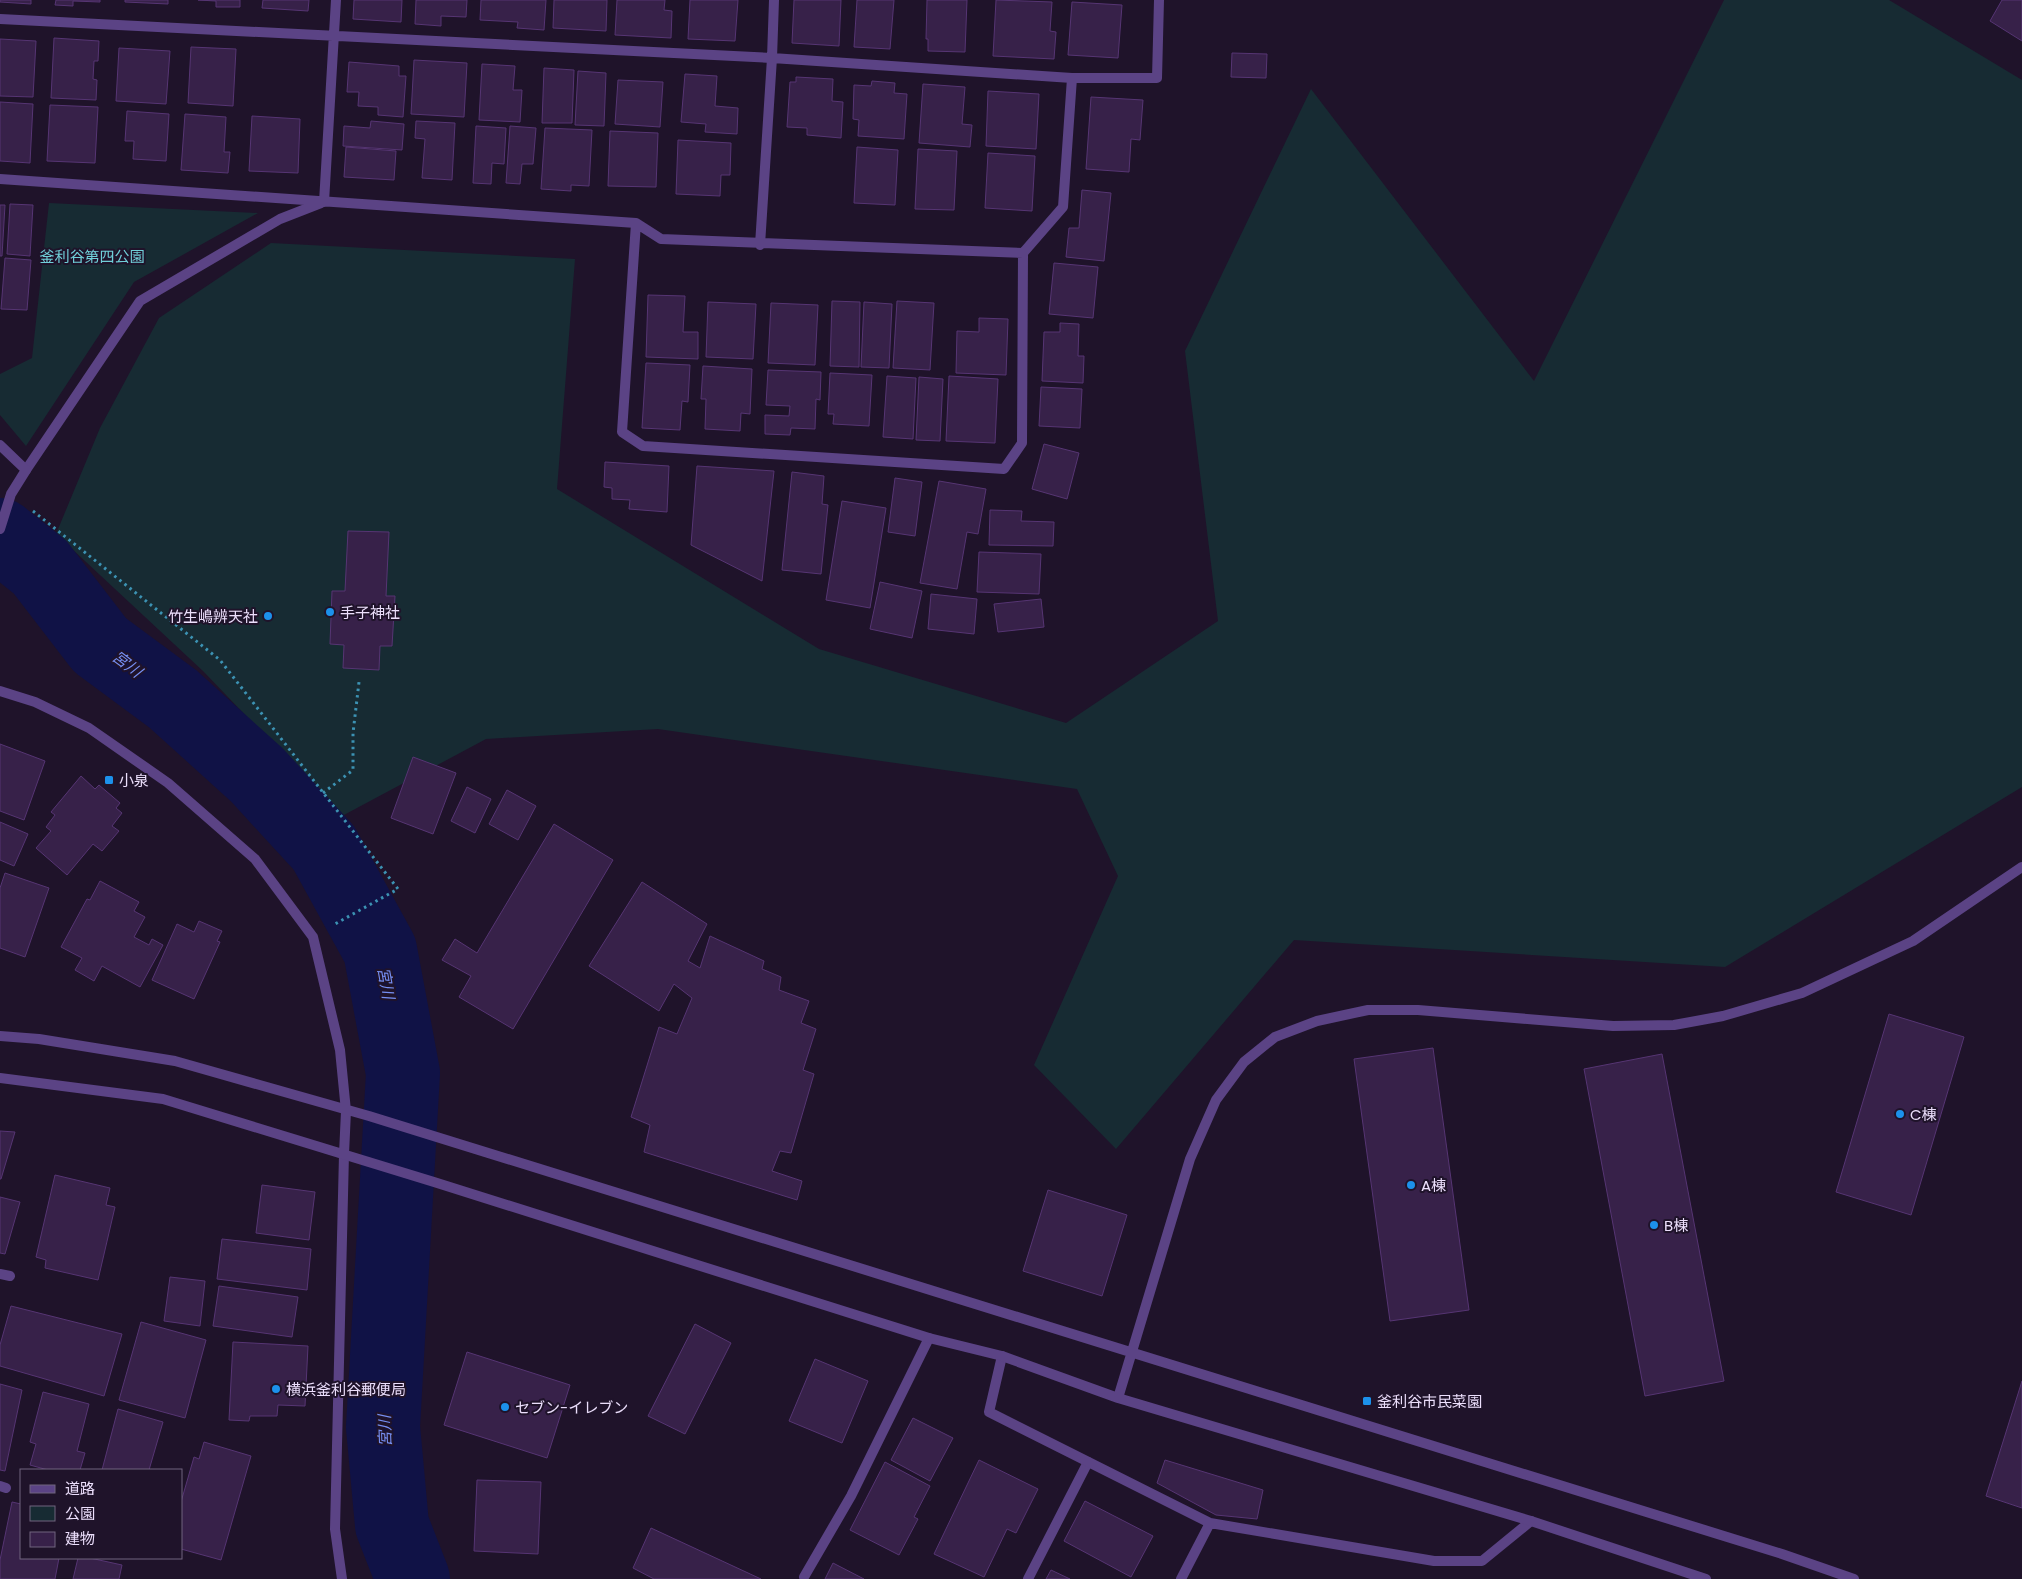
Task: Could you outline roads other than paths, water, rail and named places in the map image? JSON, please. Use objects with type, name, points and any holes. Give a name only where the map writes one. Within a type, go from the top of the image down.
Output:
[{"type":"street","points":[[324,202],[336,0]]},
{"type":"street","points":[[760,244],[774,0]]},
{"type":"street","points":[[0,19],[772,58],[1072,78],[1157,78],[1158,0]]},
{"type":"street","points":[[636,223],[622,432],[643,446],[1004,469],[1022,443],[1023,253],[1063,207],[1072,78]]},
{"type":"street","points":[[0,179],[636,223],[661,239],[1023,253]]},
{"type":"street","points":[[0,529],[11,494],[140,301],[280,219],[324,202]]},
{"type":"street","points":[[0,445],[26,470]]},
{"type":"street","points":[[0,691],[35,702],[88,728],[168,783],[255,859],[313,937],[340,1050],[346,1110],[335,1530],[342,1579]]},
{"type":"street","points":[[1118,1398],[1190,1159],[1216,1100],[1244,1062],[1275,1037],[1317,1021],[1368,1010],[1418,1010],[1613,1026],[1674,1025],[1723,1016],[1802,993],[1913,941],[2022,867]]},
{"type":"street","points":[[0,1036],[39,1039],[175,1061],[369,1116],[1782,1554],[1854,1579]]},
{"type":"street","points":[[0,1078],[163,1099],[367,1161],[928,1338],[1002,1356],[1118,1398],[1531,1521],[1706,1579]]},
{"type":"street","points":[[804,1577],[851,1496],[928,1338]]},
{"type":"street","points":[[1002,1356],[989,1412],[1210,1523],[1434,1561],[1482,1560],[1531,1521]]},
{"type":"street","points":[[1028,1579],[1088,1462]]},
{"type":"street","points":[[1181,1579],[1210,1523]]},
{"type":"waterway","name":"宮川","points":[[0,535],[40,567],[100,645],[173,699],[257,775],[324,848],[380,950],[403,1073],[383,1427],[392,1525],[413,1579]]},
{"type":"place","name":"手子神社","points":[[330,612]]},
{"type":"place","name":"竹生嶋辨天社","points":[[268,616]]},
{"type":"place","name":"小泉","points":[[109,780]]},
{"type":"place","name":"C棟","points":[[1900,1114]]},
{"type":"place","name":"A棟","points":[[1411,1185]]},
{"type":"place","name":"B棟","points":[[1654,1225]]},
{"type":"place","name":"横浜釜利谷郵便局","points":[[276,1389]]},
{"type":"place","name":"釜利谷市民菜園","points":[[1367,1401]]},
{"type":"place","name":"セブン-イレブン","points":[[505,1407]]},
{"type":"park label","name":"釜利谷第四公園","points":[[92,256]]}]
